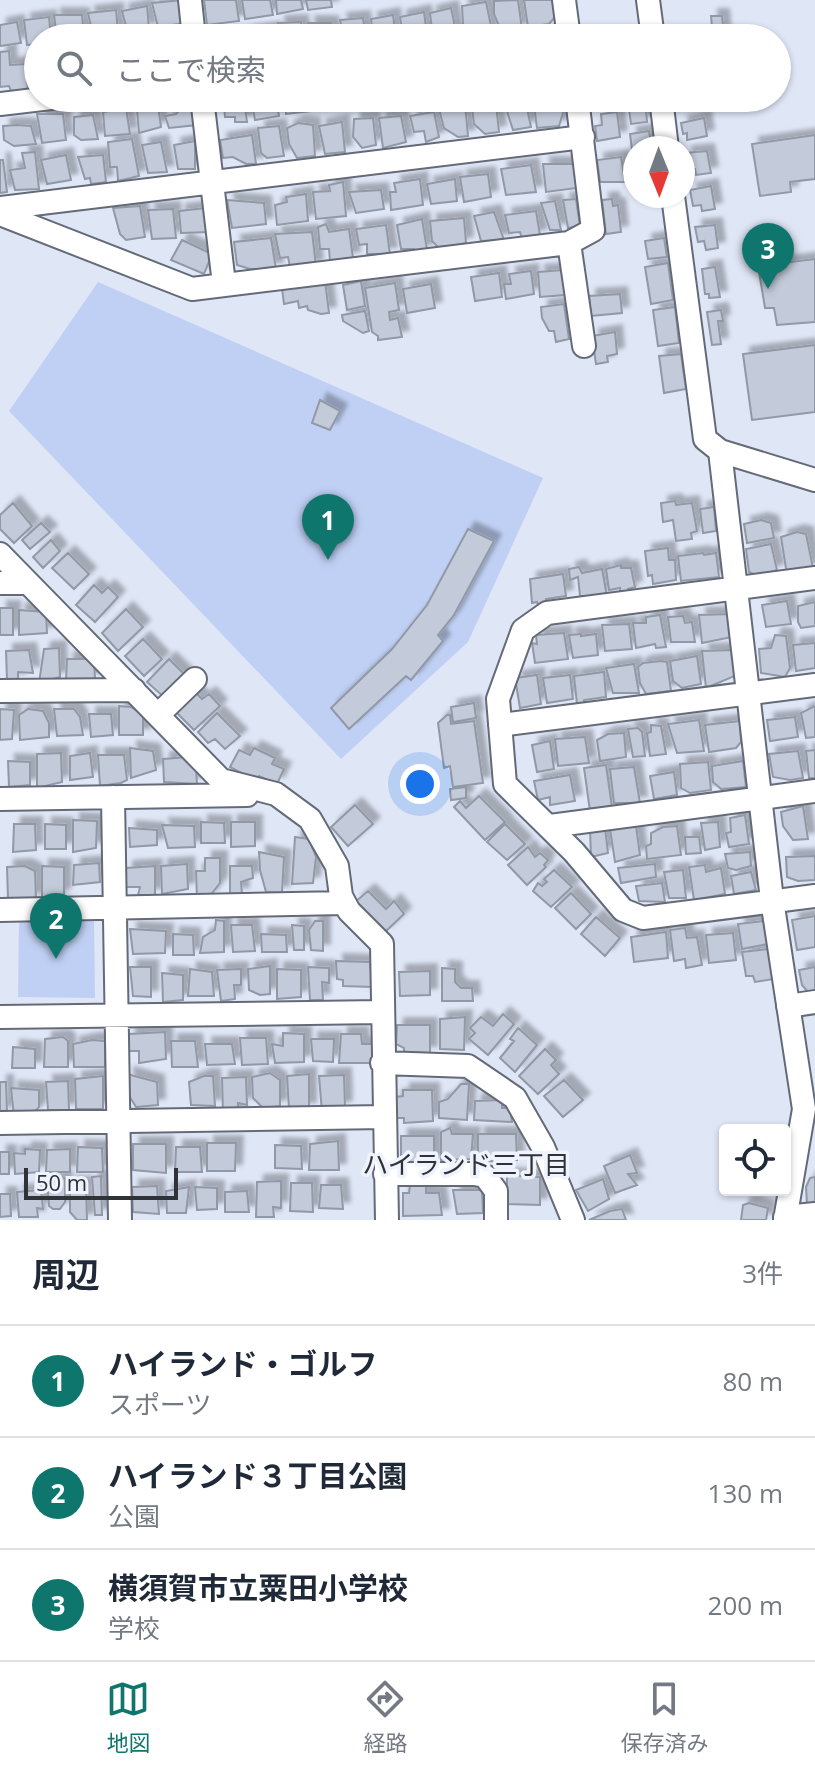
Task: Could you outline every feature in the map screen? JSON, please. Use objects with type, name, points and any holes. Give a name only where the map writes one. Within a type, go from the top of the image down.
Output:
[{"type":"street","points":[[190,0],[193,24]]},
{"type":"street","points":[[563,24],[564,0]]},
{"type":"street","points":[[648,0],[651,24]]},
{"type":"street","points":[[0,104],[24,101]]},
{"type":"street","points":[[204,112],[224,284]]},
{"type":"street","points":[[0,214],[192,289],[569,243],[593,230],[579,112]]},
{"type":"street","points":[[663,112],[666,136]]},
{"type":"street","points":[[0,208],[583,137]]},
{"type":"street","points":[[675,208],[705,439],[720,451],[815,480]]},
{"type":"street","points":[[569,243],[584,346]]},
{"type":"street","points":[[720,451],[772,900],[788,1006],[810,1108],[785,1219],[815,1214]]},
{"type":"street","points":[[0,554],[221,780],[276,794],[310,819],[337,866],[344,903],[382,944],[387,1220]]},
{"type":"street","points":[[815,578],[547,613],[523,630],[498,699],[505,784],[550,826],[623,910],[643,918],[815,896]]},
{"type":"street","points":[[0,583],[28,583]]},
{"type":"street","points":[[159,714],[195,679]]},
{"type":"street","points":[[500,725],[815,685]]},
{"type":"street","points":[[0,691],[134,690]]},
{"type":"street","points":[[550,826],[815,791]]},
{"type":"street","points":[[0,799],[276,794]]},
{"type":"street","points":[[113,797],[120,1220]]},
{"type":"street","points":[[0,910],[344,903]]},
{"type":"street","points":[[788,1006],[815,1002]]},
{"type":"street","points":[[0,1017],[381,1012]]},
{"type":"street","points":[[382,1063],[468,1066],[515,1098],[543,1147],[573,1220]]},
{"type":"street","points":[[0,1123],[384,1117]]},
{"type":"street","points":[[385,1174],[485,1176],[496,1191],[496,1220]]},
{"type":"shaded area","points":[[98,282],[543,478],[468,642],[341,759],[9,411]]},
{"type":"shaded area","points":[[94,919],[95,998],[18,997],[19,920]]},
{"type":"building","points":[[183,0],[186,23],[157,24],[152,3]]},
{"type":"building","points":[[204,0],[236,0],[239,21],[207,24]]},
{"type":"building","points":[[242,0],[270,0],[273,15],[245,19]]},
{"type":"building","points":[[276,0],[301,0],[303,9],[277,14]]},
{"type":"building","points":[[306,0],[331,0],[332,7],[308,10]]},
{"type":"building","points":[[518,0],[521,24],[498,24],[494,1]]},
{"type":"building","points":[[524,0],[553,0],[556,16],[549,24],[528,24]]},
{"type":"building","points":[[486,2],[491,24],[463,24],[462,6]]},
{"type":"building","points":[[147,6],[149,24],[125,24],[122,11]]},
{"type":"building","points":[[451,8],[454,24],[431,24],[430,13]]},
{"type":"building","points":[[116,10],[117,24],[90,24],[88,13]]},
{"type":"building","points":[[424,12],[426,24],[401,24],[400,17]]},
{"type":"building","points":[[54,15],[82,15],[83,24],[55,24]]},
{"type":"building","points":[[393,15],[394,24],[372,24],[371,19]]},
{"type":"building","points":[[711,16],[722,16],[723,24],[712,24]]},
{"type":"building","points":[[49,17],[50,24],[24,24],[24,20]]},
{"type":"building","points":[[363,18],[364,24],[341,24],[340,20]]},
{"type":"building","points":[[17,22],[21,43],[0,46],[0,25]]},
{"type":"building","points":[[9,51],[10,65],[24,64],[24,92],[12,93],[9,86],[0,87],[0,52]]},
{"type":"building","points":[[103,112],[127,112],[130,134],[105,136]]},
{"type":"building","points":[[137,112],[159,112],[161,127],[139,133]]},
{"type":"building","points":[[195,112],[197,125],[169,128],[165,116]]},
{"type":"building","points":[[224,112],[246,112],[247,122],[235,122],[235,117],[225,117]]},
{"type":"building","points":[[254,112],[278,112],[279,116],[255,120]]},
{"type":"building","points":[[434,112],[439,137],[426,142],[424,131],[414,132],[410,116]]},
{"type":"building","points":[[440,112],[466,112],[468,136],[458,137],[444,128]]},
{"type":"building","points":[[473,112],[497,112],[499,132],[485,134],[474,124]]},
{"type":"building","points":[[507,112],[528,112],[531,127],[513,130]]},
{"type":"building","points":[[535,112],[563,112],[559,126],[537,128]]},
{"type":"building","points":[[617,112],[620,137],[597,141],[595,126],[602,125],[601,114]]},
{"type":"building","points":[[629,112],[646,112],[647,122],[631,124]]},
{"type":"building","points":[[37,114],[63,114],[66,140],[42,143]]},
{"type":"building","points":[[93,115],[98,139],[81,140],[74,135],[74,117]]},
{"type":"building","points":[[401,116],[406,142],[383,148],[379,118]]},
{"type":"building","points":[[373,118],[376,145],[362,148],[353,137],[354,119]]},
{"type":"building","points":[[704,118],[707,136],[695,138],[683,134],[681,123]]},
{"type":"building","points":[[342,122],[345,152],[325,154],[319,126]]},
{"type":"building","points":[[298,123],[313,125],[315,156],[297,158],[289,144],[287,128]]},
{"type":"building","points":[[3,126],[31,126],[36,144],[14,146],[4,140]]},
{"type":"building","points":[[279,126],[284,156],[267,158],[261,153],[258,128]]},
{"type":"building","points":[[649,131],[650,136],[630,136]]},
{"type":"building","points":[[252,135],[256,164],[246,164],[233,157],[223,158],[220,140]]},
{"type":"building","points":[[815,135],[815,179],[790,182],[791,192],[760,196],[752,144]]},
{"type":"building","points":[[132,139],[139,176],[118,181],[117,167],[110,167],[108,142]]},
{"type":"building","points":[[195,141],[195,169],[178,169],[174,145]]},
{"type":"building","points":[[161,142],[167,172],[148,173],[142,145]]},
{"type":"building","points":[[707,151],[711,173],[696,175],[695,152]]},
{"type":"building","points":[[35,152],[39,189],[15,190],[10,170],[25,168],[22,153]]},
{"type":"building","points":[[66,155],[71,180],[47,184],[41,160]]},
{"type":"building","points":[[103,155],[106,182],[91,184],[90,178],[85,179],[78,157]]},
{"type":"building","points":[[621,157],[623,182],[600,182],[597,160]]},
{"type":"building","points":[[0,160],[3,160],[7,192],[0,193]]},
{"type":"building","points":[[543,164],[575,164],[577,188],[546,192]]},
{"type":"building","points":[[531,165],[536,192],[506,195],[501,169]]},
{"type":"building","points":[[488,174],[491,197],[464,202],[460,177]]},
{"type":"building","points":[[420,179],[423,205],[391,210],[390,192],[396,192],[394,183]]},
{"type":"building","points":[[455,179],[457,201],[431,204],[427,184]]},
{"type":"building","points":[[343,182],[346,216],[316,219],[313,192],[330,191],[329,185]]},
{"type":"building","points":[[711,186],[715,209],[702,211],[701,205],[695,206],[695,189]]},
{"type":"building","points":[[381,190],[384,209],[356,213],[349,192]]},
{"type":"building","points":[[306,194],[308,221],[277,225],[275,205],[287,202],[286,197]]},
{"type":"building","points":[[576,199],[580,226],[568,228],[563,200]]},
{"type":"building","points":[[612,199],[613,206],[618,205],[621,232],[606,234],[602,200]]},
{"type":"building","points":[[227,200],[264,203],[266,224],[232,228]]},
{"type":"building","points":[[555,201],[561,230],[550,230],[541,203]]},
{"type":"building","points":[[140,206],[145,237],[126,240],[120,234],[113,208]]},
{"type":"building","points":[[206,208],[210,232],[181,233],[179,211]]},
{"type":"building","points":[[173,209],[176,238],[152,239],[148,210]]},
{"type":"building","points":[[536,211],[540,235],[522,239],[520,232],[509,233],[505,215]]},
{"type":"building","points":[[494,212],[504,240],[481,241],[474,216]]},
{"type":"building","points":[[464,218],[466,243],[440,249],[432,241],[430,221]]},
{"type":"building","points":[[422,219],[427,250],[414,253],[414,249],[401,249],[397,225]]},
{"type":"building","points":[[326,224],[329,232],[349,229],[353,258],[330,261],[329,249],[320,249],[318,227]]},
{"type":"building","points":[[386,225],[390,254],[367,254],[367,244],[359,245],[356,229]]},
{"type":"building","points":[[715,225],[718,248],[706,250],[704,241],[698,242],[695,227]]},
{"type":"building","points":[[312,232],[316,266],[291,271],[288,257],[280,258],[275,234]]},
{"type":"building","points":[[271,238],[276,269],[250,269],[237,265],[234,242]]},
{"type":"building","points":[[664,238],[667,257],[648,259],[645,241]]},
{"type":"building","points":[[182,240],[212,254],[204,274],[171,260]]},
{"type":"building","points":[[815,259],[815,322],[777,325],[774,308],[765,308],[758,266]]},
{"type":"building","points":[[668,263],[673,300],[651,304],[645,267]]},
{"type":"building","points":[[715,267],[720,297],[709,298],[709,294],[705,294],[702,269]]},
{"type":"building","points":[[563,270],[565,295],[540,297],[538,272]]},
{"type":"building","points":[[531,271],[534,294],[506,299],[504,284],[511,284],[509,274]]},
{"type":"building","points":[[499,273],[502,297],[475,301],[471,277]]},
{"type":"building","points":[[325,281],[329,313],[308,310],[307,306],[299,308],[298,301],[284,304],[282,288]]},
{"type":"building","points":[[361,281],[365,306],[347,310],[343,285]]},
{"type":"building","points":[[395,283],[399,310],[389,312],[390,320],[398,318],[402,337],[378,340],[372,332],[365,288]]},
{"type":"building","points":[[431,284],[435,308],[407,313],[403,289]]},
{"type":"building","points":[[620,294],[622,313],[591,316],[589,296]]},
{"type":"building","points":[[564,304],[569,339],[556,342],[554,331],[549,331],[542,318],[541,307]]},
{"type":"building","points":[[675,307],[679,343],[658,346],[653,310]]},
{"type":"building","points":[[721,310],[723,321],[718,321],[721,344],[712,345],[707,312]]},
{"type":"building","points":[[365,311],[369,331],[363,333],[343,321],[342,315]]},
{"type":"building","points":[[615,332],[617,354],[607,356],[608,362],[596,364],[592,336]]},
{"type":"building","points":[[815,345],[815,412],[752,420],[743,354]]},
{"type":"building","points":[[681,354],[686,389],[664,393],[659,356]]},
{"type":"building","points":[[320,400],[340,411],[330,430],[312,423]]},
{"type":"building","points":[[675,501],[676,505],[692,503],[697,531],[691,533],[692,539],[676,541],[673,520],[663,522],[661,503]]},
{"type":"building","points":[[13,503],[32,526],[14,543],[0,529],[0,515]]},
{"type":"building","points":[[714,507],[716,531],[703,533],[700,509]]},
{"type":"building","points":[[761,520],[771,523],[774,538],[747,543],[744,524]]},
{"type":"building","points":[[41,523],[50,532],[30,549],[22,540]]},
{"type":"building","points":[[468,529],[494,541],[454,615],[438,635],[443,641],[411,680],[406,676],[349,729],[331,708],[392,649],[427,605]]},
{"type":"building","points":[[797,532],[806,534],[813,568],[787,575],[781,537]]},
{"type":"building","points":[[51,540],[60,551],[43,568],[33,557]]},
{"type":"building","points":[[771,544],[777,570],[758,576],[749,572],[746,549]]},
{"type":"building","points":[[668,548],[669,560],[675,560],[676,580],[653,584],[652,575],[648,576],[645,551]]},
{"type":"building","points":[[68,553],[89,574],[74,589],[52,568]]},
{"type":"building","points":[[716,553],[719,577],[681,581],[678,556]]},
{"type":"building","points":[[621,565],[621,568],[631,568],[635,587],[628,589],[629,594],[620,596],[620,588],[609,590],[606,569]]},
{"type":"building","points":[[579,567],[582,573],[602,569],[607,596],[580,596],[578,577],[570,580],[569,569]]},
{"type":"building","points":[[563,574],[566,596],[546,599],[547,603],[538,605],[537,602],[532,603],[530,579]]},
{"type":"building","points":[[94,585],[102,593],[108,587],[118,597],[95,622],[76,605]]},
{"type":"building","points":[[787,601],[791,624],[766,627],[762,605]]},
{"type":"building","points":[[815,602],[815,626],[801,628],[798,606]]},
{"type":"building","points":[[0,608],[13,608],[13,635],[0,635]]},
{"type":"building","points":[[126,609],[143,627],[118,651],[102,633]]},
{"type":"building","points":[[19,610],[46,612],[47,633],[19,635]]},
{"type":"building","points":[[730,614],[732,637],[702,643],[699,615]]},
{"type":"building","points":[[660,615],[666,647],[656,648],[655,644],[636,648],[633,623],[646,623],[646,617]]},
{"type":"building","points":[[683,616],[685,623],[692,622],[695,642],[671,642],[668,617]]},
{"type":"building","points":[[629,624],[632,649],[605,651],[602,625]]},
{"type":"building","points":[[564,633],[568,659],[535,663],[532,643],[537,644],[536,635]]},
{"type":"building","points":[[596,634],[598,655],[573,658],[569,635]]},
{"type":"building","points":[[775,635],[786,636],[790,668],[785,677],[761,673],[759,649],[771,648]]},
{"type":"building","points":[[143,639],[162,659],[144,676],[125,656]]},
{"type":"building","points":[[815,643],[815,668],[796,671],[793,645]]},
{"type":"building","points":[[59,648],[60,677],[39,683],[44,649]]},
{"type":"building","points":[[29,650],[33,673],[18,672],[18,680],[7,680],[6,651]]},
{"type":"building","points":[[733,650],[737,675],[706,688],[702,651]]},
{"type":"building","points":[[697,656],[701,684],[682,688],[673,681],[670,661]]},
{"type":"building","points":[[67,659],[94,659],[95,679],[66,680]]},
{"type":"building","points":[[169,659],[187,677],[165,698],[147,682]]},
{"type":"building","points":[[667,662],[671,691],[646,694],[640,683],[638,667],[643,663]]},
{"type":"building","points":[[634,664],[639,693],[613,693],[606,668]]},
{"type":"building","points":[[604,672],[606,697],[577,704],[574,676]]},
{"type":"building","points":[[537,675],[541,704],[520,708],[515,678]]},
{"type":"building","points":[[570,675],[573,699],[547,703],[543,678]]},
{"type":"building","points":[[192,689],[202,699],[209,694],[220,706],[194,730],[171,707]]},
{"type":"building","points":[[474,703],[476,718],[453,722],[451,707]]},
{"type":"building","points":[[119,706],[131,707],[143,715],[143,735],[119,735]]},
{"type":"building","points":[[815,706],[815,737],[806,738],[801,713]]},
{"type":"building","points":[[0,709],[14,710],[12,739],[0,740]]},
{"type":"building","points":[[28,709],[43,711],[49,723],[49,737],[20,740],[19,715]]},
{"type":"building","points":[[54,709],[74,709],[80,717],[83,735],[57,736]]},
{"type":"building","points":[[217,713],[240,736],[225,749],[215,739],[208,743],[198,732]]},
{"type":"building","points":[[89,714],[111,714],[113,735],[91,737]]},
{"type":"building","points":[[450,715],[451,724],[474,721],[483,783],[453,787],[450,766],[444,768],[438,723]]},
{"type":"building","points":[[795,717],[798,737],[770,741],[767,720]]},
{"type":"building","points":[[699,720],[704,751],[677,753],[668,724]]},
{"type":"building","points":[[740,721],[741,742],[736,748],[709,752],[705,725]]},
{"type":"building","points":[[651,725],[661,726],[666,754],[650,756],[647,733],[651,732]]},
{"type":"building","points":[[638,728],[642,732],[645,756],[633,757],[628,729]]},
{"type":"building","points":[[624,733],[626,757],[600,761],[597,740],[608,734]]},
{"type":"building","points":[[585,737],[589,763],[558,766],[555,739]]},
{"type":"building","points":[[550,741],[554,769],[537,772],[532,745]]},
{"type":"building","points":[[130,748],[153,751],[156,770],[131,778]]},
{"type":"building","points":[[254,748],[275,758],[272,764],[284,769],[277,784],[259,776],[256,781],[230,767],[239,750],[250,755]]},
{"type":"building","points":[[815,750],[815,778],[809,778],[806,751]]},
{"type":"building","points":[[798,751],[803,778],[790,780],[773,777],[769,754]]},
{"type":"building","points":[[61,753],[62,782],[37,788],[37,754]]},
{"type":"building","points":[[90,753],[93,777],[70,780],[70,756]]},
{"type":"building","points":[[98,755],[124,755],[127,780],[100,786]]},
{"type":"building","points":[[188,757],[196,768],[197,784],[164,782],[163,759]]},
{"type":"building","points":[[8,761],[30,762],[30,785],[9,787]]},
{"type":"building","points":[[743,761],[746,787],[721,789],[713,782],[712,766]]},
{"type":"building","points":[[708,762],[711,790],[690,793],[681,788],[680,764]]},
{"type":"building","points":[[606,765],[612,807],[590,811],[584,768]]},
{"type":"building","points":[[634,767],[640,803],[614,803],[610,769]]},
{"type":"building","points":[[674,772],[677,795],[654,799],[650,776]]},
{"type":"building","points":[[570,775],[575,801],[550,805],[550,797],[538,800],[534,781]]},
{"type":"building","points":[[466,787],[466,798],[451,800],[450,789]]},
{"type":"building","points":[[479,796],[505,822],[485,840],[454,807],[460,801],[466,808]]},
{"type":"building","points":[[355,805],[373,824],[348,846],[331,827]]},
{"type":"building","points":[[803,806],[808,839],[793,840],[783,826],[781,812]]},
{"type":"building","points":[[745,815],[749,844],[729,847],[726,833],[731,832],[730,818]]},
{"type":"building","points":[[73,820],[97,821],[96,848],[73,852]]},
{"type":"building","points":[[201,822],[224,823],[225,843],[201,843]]},
{"type":"building","points":[[231,822],[255,822],[255,846],[231,847]]},
{"type":"building","points":[[718,822],[720,847],[705,850],[701,823]]},
{"type":"building","points":[[14,824],[35,824],[36,850],[13,852]]},
{"type":"building","points":[[45,824],[66,825],[66,849],[45,849]]},
{"type":"building","points":[[505,824],[525,844],[507,860],[487,842]]},
{"type":"building","points":[[162,825],[194,826],[195,847],[168,848]]},
{"type":"building","points":[[636,826],[640,855],[615,862],[610,829]]},
{"type":"building","points":[[677,826],[681,855],[647,859],[646,846],[651,844],[651,833],[663,827]]},
{"type":"building","points":[[129,828],[157,830],[157,845],[130,847]]},
{"type":"building","points":[[590,828],[605,828],[608,853],[591,857]]},
{"type":"building","points":[[295,837],[309,839],[316,857],[313,883],[292,884]]},
{"type":"building","points":[[685,837],[699,837],[701,853],[686,854]]},
{"type":"building","points":[[528,847],[535,857],[540,853],[548,860],[544,865],[546,867],[527,885],[508,865]]},
{"type":"building","points":[[259,852],[284,857],[282,893],[266,892]]},
{"type":"building","points":[[750,852],[751,866],[736,870],[728,868],[725,854]]},
{"type":"building","points":[[815,856],[815,880],[798,881],[787,877],[786,857]]},
{"type":"building","points":[[205,858],[220,858],[220,883],[209,897],[197,899],[196,871],[205,871]]},
{"type":"building","points":[[99,863],[100,882],[73,885],[74,865]]},
{"type":"building","points":[[187,864],[188,889],[162,894],[161,866]]},
{"type":"building","points":[[655,864],[656,877],[621,883],[618,868]]},
{"type":"building","points":[[705,865],[706,872],[721,868],[725,894],[694,900],[689,867]]},
{"type":"building","points":[[25,866],[35,871],[36,899],[8,899],[7,867]]},
{"type":"building","points":[[42,866],[64,867],[64,894],[53,900],[42,899]]},
{"type":"building","points":[[155,866],[155,895],[138,895],[140,887],[126,887],[126,868]]},
{"type":"building","points":[[230,866],[252,866],[253,878],[241,882],[242,894],[230,894]]},
{"type":"building","points":[[554,870],[572,887],[551,907],[533,891],[538,883],[542,886],[547,882],[544,879]]},
{"type":"building","points":[[683,870],[686,898],[669,898],[664,872]]},
{"type":"building","points":[[751,872],[756,890],[734,894],[731,876]]},
{"type":"building","points":[[662,883],[665,902],[639,901],[636,886]]},
{"type":"building","points":[[368,891],[386,909],[394,901],[404,914],[384,933],[355,902]]},
{"type":"building","points":[[571,893],[591,914],[576,929],[555,908]]},
{"type":"building","points":[[815,916],[815,947],[797,950],[792,920]]},
{"type":"building","points":[[596,917],[620,938],[605,956],[581,934]]},
{"type":"building","points":[[216,920],[224,921],[224,952],[200,953],[203,937],[215,930]]},
{"type":"building","points":[[315,921],[323,921],[323,951],[311,950],[309,930]]},
{"type":"building","points":[[764,921],[768,944],[742,949],[738,924]]},
{"type":"building","points":[[231,925],[252,925],[255,951],[233,952]]},
{"type":"building","points":[[292,925],[304,926],[304,950],[294,950]]},
{"type":"building","points":[[685,928],[687,938],[697,937],[702,965],[686,968],[685,959],[674,961],[670,930]]},
{"type":"building","points":[[130,929],[166,931],[165,953],[133,954]]},
{"type":"building","points":[[666,932],[668,958],[634,962],[631,937]]},
{"type":"building","points":[[733,933],[736,960],[709,963],[706,935]]},
{"type":"building","points":[[173,934],[193,935],[194,955],[173,955]]},
{"type":"building","points":[[261,934],[286,935],[287,952],[262,952]]},
{"type":"building","points":[[769,949],[774,979],[755,982],[753,976],[746,976],[742,952]]},
{"type":"building","points":[[336,961],[370,962],[372,987],[343,986],[343,980],[337,979]]},
{"type":"building","points":[[270,966],[270,994],[260,995],[249,990],[248,969]]},
{"type":"building","points":[[130,967],[151,967],[151,997],[133,996]]},
{"type":"building","points":[[308,967],[329,968],[329,983],[322,982],[323,1000],[310,1000]]},
{"type":"building","points":[[815,967],[815,990],[808,992],[802,985],[799,970]]},
{"type":"building","points":[[442,968],[455,969],[455,982],[461,988],[472,988],[473,1001],[442,1001]]},
{"type":"building","points":[[190,969],[212,972],[214,996],[188,996]]},
{"type":"building","points":[[241,969],[241,985],[234,985],[235,999],[221,1001],[217,970]]},
{"type":"building","points":[[277,969],[301,970],[301,997],[277,999]]},
{"type":"building","points":[[430,971],[430,995],[400,996],[399,972]]},
{"type":"building","points":[[162,973],[183,975],[183,1000],[163,1002]]},
{"type":"building","points":[[503,1014],[514,1024],[488,1055],[469,1039],[475,1033],[470,1028],[481,1017],[493,1026]]},
{"type":"building","points":[[465,1017],[464,1050],[440,1049],[440,1019]]},
{"type":"building","points":[[397,1025],[430,1025],[430,1053],[404,1052],[404,1048],[396,1044]]},
{"type":"building","points":[[518,1028],[537,1045],[515,1072],[500,1058],[514,1041],[510,1039]]},
{"type":"building","points":[[165,1032],[166,1059],[139,1063],[139,1051],[129,1051],[129,1034]]},
{"type":"building","points":[[283,1033],[304,1034],[304,1062],[275,1063],[272,1044],[283,1046]]},
{"type":"building","points":[[341,1034],[361,1034],[362,1044],[376,1044],[376,1063],[339,1063]]},
{"type":"building","points":[[63,1037],[68,1041],[68,1067],[44,1067],[45,1039]]},
{"type":"building","points":[[240,1038],[266,1038],[268,1064],[242,1065]]},
{"type":"building","points":[[311,1039],[334,1039],[333,1062],[313,1061]]},
{"type":"building","points":[[105,1041],[105,1067],[74,1067],[73,1044]]},
{"type":"building","points":[[171,1041],[195,1041],[198,1067],[172,1067]]},
{"type":"building","points":[[205,1044],[232,1044],[235,1064],[207,1065]]},
{"type":"building","points":[[13,1047],[35,1049],[35,1068],[12,1068]]},
{"type":"building","points":[[545,1049],[556,1060],[551,1065],[559,1074],[538,1094],[519,1076]]},
{"type":"building","points":[[270,1073],[280,1080],[280,1106],[263,1108],[253,1098],[252,1077]]},
{"type":"building","points":[[127,1074],[157,1082],[158,1105],[136,1107],[128,1094]]},
{"type":"building","points":[[309,1074],[309,1109],[289,1109],[287,1076]]},
{"type":"building","points":[[344,1075],[345,1107],[322,1112],[319,1076]]},
{"type":"building","points":[[103,1076],[103,1109],[76,1109],[75,1079]]},
{"type":"building","points":[[213,1076],[215,1106],[191,1105],[189,1082]]},
{"type":"building","points":[[246,1077],[247,1105],[238,1103],[238,1114],[223,1114],[222,1078]]},
{"type":"building","points":[[564,1080],[583,1100],[563,1117],[544,1096]]},
{"type":"building","points":[[68,1081],[69,1110],[48,1110],[46,1082]]},
{"type":"building","points":[[0,1082],[6,1082],[7,1113],[0,1113]]},
{"type":"building","points":[[461,1084],[469,1084],[467,1120],[439,1118],[439,1102],[448,1099]]},
{"type":"building","points":[[11,1088],[39,1090],[39,1107],[34,1113],[14,1116]]},
{"type":"building","points":[[403,1090],[432,1090],[433,1121],[404,1123],[404,1118],[396,1118],[395,1097],[403,1096]]},
{"type":"building","points":[[502,1100],[502,1108],[510,1108],[512,1122],[474,1120],[475,1101]]},
{"type":"building","points":[[450,1128],[452,1134],[473,1134],[471,1159],[441,1160],[441,1132]]},
{"type":"building","points":[[478,1134],[516,1134],[517,1160],[478,1162]]},
{"type":"building","points":[[401,1136],[434,1136],[434,1163],[407,1163],[407,1155],[401,1155]]},
{"type":"building","points":[[338,1141],[339,1170],[309,1170],[310,1144]]},
{"type":"building","points":[[207,1143],[236,1143],[235,1171],[207,1171]]},
{"type":"building","points":[[133,1144],[166,1144],[166,1173],[133,1170]]},
{"type":"building","points":[[275,1145],[301,1146],[302,1169],[275,1168]]},
{"type":"building","points":[[78,1147],[102,1148],[103,1172],[77,1172]]},
{"type":"building","points":[[176,1147],[200,1147],[202,1172],[175,1172]]},
{"type":"building","points":[[25,1149],[40,1150],[39,1172],[15,1174],[14,1153],[25,1154]]},
{"type":"building","points":[[70,1149],[70,1172],[46,1172],[47,1150]]},
{"type":"building","points":[[0,1152],[9,1152],[9,1174],[0,1174]]},
{"type":"building","points":[[630,1155],[637,1173],[628,1174],[637,1185],[615,1193],[604,1166]]},
{"type":"building","points":[[507,1175],[540,1177],[540,1205],[507,1204]]},
{"type":"building","points":[[101,1176],[102,1215],[95,1215],[92,1177]]},
{"type":"building","points":[[815,1177],[815,1204],[807,1205],[806,1187],[810,1178]]},
{"type":"building","points":[[65,1178],[65,1202],[60,1209],[53,1209],[49,1206],[47,1181]]},
{"type":"building","points":[[603,1179],[609,1199],[588,1211],[576,1190]]},
{"type":"building","points":[[281,1181],[281,1208],[273,1207],[274,1217],[256,1217],[257,1182]]},
{"type":"building","points":[[70,1183],[86,1184],[87,1220],[77,1220],[70,1212]]},
{"type":"building","points":[[291,1183],[312,1183],[313,1212],[290,1211]]},
{"type":"building","points":[[321,1185],[341,1185],[343,1209],[319,1208]]},
{"type":"building","points":[[410,1185],[426,1185],[426,1193],[439,1193],[442,1215],[403,1216],[403,1193],[409,1193]]},
{"type":"building","points":[[157,1186],[159,1214],[133,1212],[132,1187]]},
{"type":"building","points":[[189,1187],[186,1213],[167,1213],[166,1191]]},
{"type":"building","points":[[195,1187],[217,1188],[217,1209],[197,1210]]},
{"type":"building","points":[[41,1190],[43,1209],[37,1208],[38,1217],[19,1217],[17,1192]]},
{"type":"building","points":[[453,1190],[482,1190],[483,1213],[457,1214]]},
{"type":"building","points":[[247,1191],[249,1212],[225,1212],[225,1192]]},
{"type":"building","points":[[0,1194],[10,1194],[11,1216],[0,1217]]},
{"type":"building","points":[[749,1203],[768,1208],[766,1220],[741,1220],[743,1205]]},
{"type":"building","points":[[622,1209],[626,1220],[589,1220],[610,1211]]},
{"type":"place","name":"横須賀市立粟田小学校","points":[[768,289]]},
{"type":"place","name":"ハイランド・ゴルフ","points":[[328,560]]},
{"type":"place","name":"ハイランド３丁目公園","points":[[56,959]]},
{"type":"district","name":"ハイランド三丁目","points":[[466,1165]]}]
